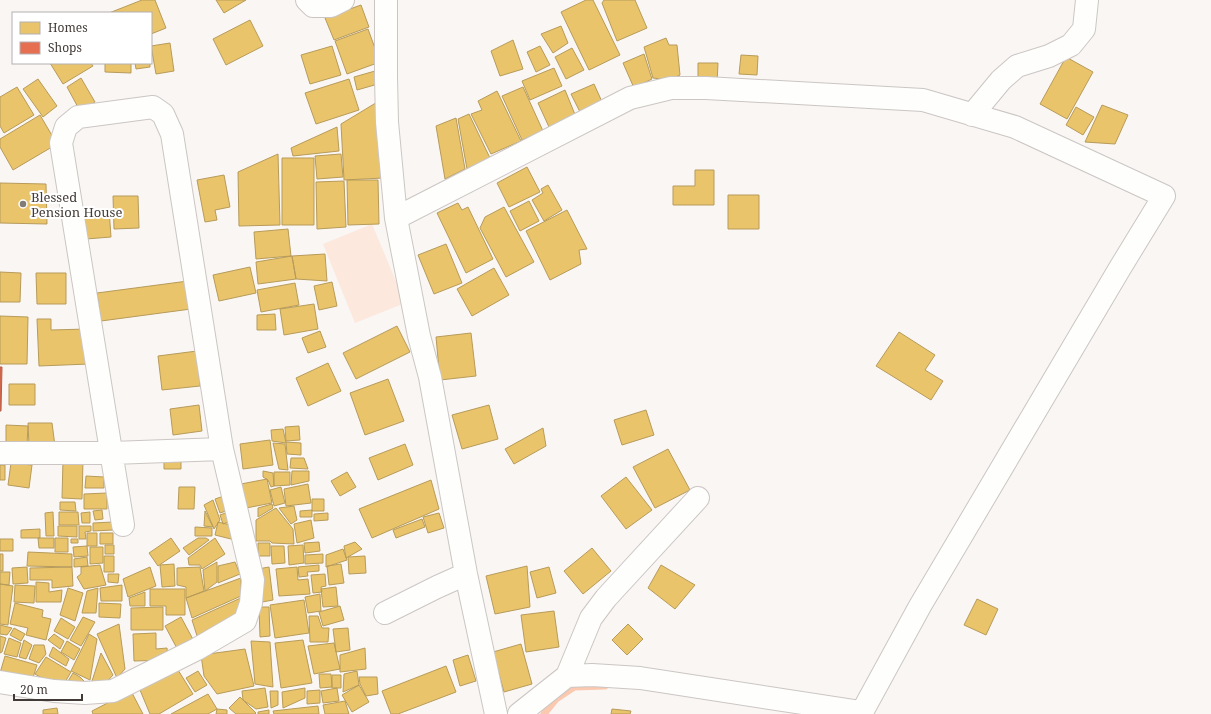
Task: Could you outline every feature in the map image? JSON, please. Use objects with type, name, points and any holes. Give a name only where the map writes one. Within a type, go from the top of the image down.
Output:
[{"type":"street","points":[[307,0],[313,6],[331,6],[343,0]]},
{"type":"street","points":[[386,0],[387,122],[396,218],[419,336],[430,377],[466,574],[496,714]]},
{"type":"street","points":[[972,115],[1001,80],[1017,66],[1049,56],[1071,45],[1084,29],[1087,0]]},
{"type":"street","points":[[396,218],[630,98],[671,88],[706,88],[923,100],[1014,127],[1164,196],[1116,274],[920,606],[861,713],[640,678],[592,675],[567,676]]},
{"type":"street","points":[[0,682],[54,691],[85,693],[113,691],[197,649],[245,621],[251,603],[253,580],[222,449],[172,134],[164,114],[153,107],[78,117],[66,127],[62,143],[123,525]]},
{"type":"street","points":[[0,453],[112,453],[222,449]]},
{"type":"street","points":[[520,714],[567,676],[591,618],[606,598],[698,498]]},
{"type":"street","points":[[385,613],[466,574]]},
{"type":"shaded area","points":[[372,224],[405,303],[355,323],[323,244]]},
{"type":"building: Homes","points":[[142,0],[155,0],[166,28],[152,34],[152,12],[112,12]]},
{"type":"building: Homes","points":[[216,0],[246,0],[224,13]]},
{"type":"building: Homes","points":[[586,0],[593,0],[620,55],[589,70],[561,12]]},
{"type":"building: Homes","points":[[604,0],[635,0],[647,28],[617,41],[602,3]]},
{"type":"building: Homes","points":[[361,5],[369,27],[334,40],[325,18]]},
{"type":"building: Homes","points":[[250,20],[263,46],[226,65],[213,39]]},
{"type":"building: Homes","points":[[561,26],[568,43],[553,53],[541,34]]},
{"type":"building: Homes","points":[[368,29],[380,62],[347,74],[335,41]]},
{"type":"building: Homes","points":[[666,38],[669,45],[677,45],[680,75],[669,80],[653,78],[644,47]]},
{"type":"building: Homes","points":[[513,40],[523,69],[500,76],[491,51]]},
{"type":"building: Homes","points":[[170,43],[174,71],[156,74],[152,46]]},
{"type":"building: Homes","points":[[332,46],[341,75],[310,84],[301,55]]},
{"type":"building: Homes","points":[[540,46],[550,65],[536,72],[527,52]]},
{"type":"building: Homes","points":[[572,48],[584,70],[566,79],[555,57]]},
{"type":"building: Homes","points":[[644,54],[652,79],[634,88],[623,63]]},
{"type":"building: Homes","points":[[741,55],[758,56],[757,75],[739,74]]},
{"type":"building: Homes","points":[[1066,57],[1093,72],[1067,119],[1040,104]]},
{"type":"building: Homes","points":[[698,63],[718,63],[717,84],[698,84]]},
{"type":"building: Homes","points":[[51,64],[92,64],[93,66],[63,84]]},
{"type":"building: Homes","points":[[105,64],[131,64],[131,73],[105,72]]},
{"type":"building: Homes","points":[[135,64],[150,64],[150,67],[136,69]]},
{"type":"building: Homes","points":[[554,68],[562,86],[530,100],[522,81]]},
{"type":"building: Homes","points":[[375,71],[378,84],[357,90],[354,77]]},
{"type":"building: Homes","points":[[81,78],[95,102],[80,111],[67,87]]},
{"type":"building: Homes","points":[[38,79],[57,106],[43,117],[23,89]]},
{"type":"building: Homes","points":[[349,79],[359,110],[316,124],[305,93]]},
{"type":"building: Homes","points":[[594,84],[603,104],[581,114],[571,94]]},
{"type":"building: Homes","points":[[17,87],[34,115],[4,133],[0,126],[0,97]]},
{"type":"building: Homes","points":[[523,87],[543,131],[522,140],[502,96]]},
{"type":"building: Homes","points":[[565,90],[576,117],[549,127],[538,103]]},
{"type":"building: Homes","points":[[497,91],[521,141],[491,154],[471,114],[482,110],[478,101]]},
{"type":"building: Homes","points":[[379,101],[383,178],[344,180],[341,124]]},
{"type":"building: Homes","points":[[1102,105],[1128,115],[1115,144],[1085,142]]},
{"type":"building: Homes","points":[[1076,107],[1094,117],[1083,135],[1066,125]]},
{"type":"building: Homes","points":[[469,114],[490,158],[467,169],[458,119]]},
{"type":"building: Homes","points":[[40,115],[57,144],[13,170],[0,147],[0,139]]},
{"type":"building: Homes","points":[[456,118],[465,169],[445,179],[436,126]]},
{"type":"building: Homes","points":[[337,127],[339,151],[293,156],[291,148]]},
{"type":"building: Homes","points":[[278,154],[280,225],[239,226],[238,172]]},
{"type":"building: Homes","points":[[341,154],[343,177],[317,179],[315,156]]},
{"type":"building: Homes","points":[[282,158],[314,158],[314,225],[282,225]]},
{"type":"building: Homes","points":[[527,167],[540,192],[509,207],[497,183]]},
{"type":"building: Homes","points":[[695,170],[714,170],[714,205],[673,205],[673,186],[695,186]]},
{"type":"building: Homes","points":[[224,175],[230,207],[215,210],[217,220],[205,222],[197,180]]},
{"type":"building: Homes","points":[[347,180],[378,180],[379,224],[348,225]]},
{"type":"building: Homes","points":[[344,181],[346,227],[317,229],[316,182]]},
{"type":"building: Homes","name":"Blessed Pension House","points":[[0,183],[46,184],[47,224],[0,223]]},
{"type":"building: Homes","points":[[548,185],[562,210],[544,221],[532,200],[543,193],[541,189]]},
{"type":"building: Homes","points":[[728,195],[759,195],[759,229],[728,229]]},
{"type":"building: Homes","points":[[113,196],[138,196],[139,228],[114,229]]},
{"type":"building: Homes","points":[[529,201],[539,221],[520,231],[510,211]]},
{"type":"building: Homes","points":[[458,203],[462,210],[468,207],[493,259],[466,273],[437,213]]},
{"type":"building: Homes","points":[[504,207],[534,262],[506,277],[480,228],[485,217]]},
{"type":"building: Homes","points":[[109,209],[111,237],[86,239],[84,211]]},
{"type":"building: Homes","points":[[567,210],[587,249],[579,250],[581,264],[550,280],[526,231]]},
{"type":"building: Homes","points":[[288,229],[291,256],[256,259],[254,232]]},
{"type":"building: Homes","points":[[446,244],[462,283],[434,294],[418,255]]},
{"type":"building: Homes","points":[[325,254],[327,281],[296,279],[292,256]]},
{"type":"building: Homes","points":[[292,256],[296,279],[258,284],[256,262]]},
{"type":"building: Homes","points":[[250,267],[256,293],[219,301],[213,275]]},
{"type":"building: Homes","points":[[494,268],[509,295],[472,316],[457,289]]},
{"type":"building: Homes","points":[[0,272],[21,273],[20,302],[0,302]]},
{"type":"building: Homes","points":[[36,273],[66,273],[66,304],[37,304]]},
{"type":"building: Homes","points":[[188,281],[191,309],[101,321],[97,293]]},
{"type":"building: Homes","points":[[332,282],[337,306],[319,310],[314,286]]},
{"type":"building: Homes","points":[[295,283],[299,305],[261,312],[257,290]]},
{"type":"building: Homes","points":[[314,304],[318,329],[284,335],[280,309]]},
{"type":"building: Homes","points":[[275,314],[276,330],[257,330],[257,315]]},
{"type":"building: Homes","points":[[0,316],[28,317],[27,364],[0,364]]},
{"type":"building: Homes","points":[[37,319],[51,319],[51,330],[87,329],[89,364],[39,366]]},
{"type":"building: Homes","points":[[397,326],[410,352],[356,379],[343,353]]},
{"type":"building: Homes","points":[[320,331],[326,347],[308,353],[302,338]]},
{"type":"building: Homes","points":[[899,332],[935,355],[925,370],[943,381],[931,400],[876,366]]},
{"type":"building: Homes","points":[[471,333],[476,376],[440,380],[436,337]]},
{"type":"building: Homes","points":[[197,351],[200,386],[162,390],[158,356]]},
{"type":"building: Homes","points":[[328,363],[341,391],[308,406],[296,378]]},
{"type":"building: Homes","points":[[388,379],[404,421],[365,435],[350,393]]},
{"type":"building: Homes","points":[[9,384],[35,384],[35,405],[9,405]]},
{"type":"building: Homes","points":[[199,405],[202,431],[173,435],[170,409]]},
{"type":"building: Homes","points":[[489,405],[498,439],[462,449],[452,415]]},
{"type":"building: Homes","points":[[646,410],[654,435],[622,445],[614,420]]},
{"type":"building: Homes","points":[[28,423],[52,423],[55,446],[29,447]]},
{"type":"building: Homes","points":[[6,425],[28,426],[27,444],[6,443]]},
{"type":"building: Homes","points":[[299,426],[300,440],[286,441],[285,427]]},
{"type":"building: Homes","points":[[543,428],[546,446],[514,464],[505,449]]},
{"type":"building: Homes","points":[[283,429],[286,443],[272,441],[271,430]]},
{"type":"building: Homes","points":[[270,440],[273,465],[243,469],[240,444]]},
{"type":"building: Homes","points":[[286,442],[301,443],[301,455],[287,454]]},
{"type":"building: Homes","points":[[273,443],[285,444],[288,470],[279,469]]},
{"type":"building: Homes","points":[[405,444],[413,465],[378,480],[369,458]]},
{"type":"building: Homes","points":[[668,449],[690,490],[655,508],[633,467]]},
{"type":"building: Homes","points":[[291,458],[304,458],[308,469],[290,468]]},
{"type":"building: Homes","points":[[63,460],[83,460],[82,499],[62,498]]},
{"type":"building: Homes","points":[[164,461],[181,461],[181,469],[164,469]]},
{"type":"building: Homes","points":[[11,463],[32,465],[29,488],[8,485]]},
{"type":"building: Homes","points":[[0,465],[5,465],[5,480],[0,480]]},
{"type":"building: Homes","points":[[263,471],[273,473],[274,486],[271,487],[268,480],[263,477]]},
{"type":"building: Homes","points":[[292,471],[309,471],[309,481],[291,485]]},
{"type":"building: Homes","points":[[274,472],[290,472],[290,485],[274,486]]},
{"type":"building: Homes","points":[[347,472],[356,487],[340,496],[331,481]]},
{"type":"building: Homes","points":[[86,476],[104,477],[104,488],[85,488]]},
{"type":"building: Homes","points":[[626,477],[652,510],[626,529],[601,496]]},
{"type":"building: Homes","points":[[267,479],[272,503],[246,508],[241,484]]},
{"type":"building: Homes","points":[[431,480],[439,509],[372,538],[359,509]]},
{"type":"building: Homes","points":[[308,484],[311,503],[286,506],[284,489]]},
{"type":"building: Homes","points":[[179,487],[195,487],[194,509],[178,509]]},
{"type":"building: Homes","points":[[281,487],[285,503],[274,506],[270,490]]},
{"type":"building: Homes","points":[[107,493],[107,509],[84,509],[84,494]]},
{"type":"building: Homes","points":[[227,495],[232,509],[220,513],[215,499]]},
{"type":"building: Homes","points":[[312,499],[324,499],[324,511],[312,511]]},
{"type":"building: Homes","points":[[213,500],[220,520],[214,529],[204,505]]},
{"type":"building: Homes","points":[[60,502],[75,502],[76,511],[60,510]]},
{"type":"building: Homes","points":[[272,504],[273,508],[258,517],[258,508]]},
{"type":"building: Homes","points":[[294,506],[297,520],[291,524],[279,508]]},
{"type":"building: Homes","points":[[276,508],[293,529],[294,544],[256,541],[256,520]]},
{"type":"building: Homes","points":[[102,510],[103,519],[95,520],[93,511]]},
{"type":"building: Homes","points":[[312,510],[312,517],[300,517],[300,511]]},
{"type":"building: Homes","points":[[205,511],[213,527],[204,526]]},
{"type":"building: Homes","points":[[231,511],[234,520],[223,524],[220,515]]},
{"type":"building: Homes","points":[[53,512],[54,536],[46,536],[45,513]]},
{"type":"building: Homes","points":[[59,512],[78,512],[79,525],[59,525]]},
{"type":"building: Homes","points":[[90,512],[90,523],[82,523],[81,513]]},
{"type":"building: Homes","points":[[328,513],[328,520],[314,521],[314,514]]},
{"type":"building: Homes","points":[[439,513],[444,528],[428,533],[423,517]]},
{"type":"building: Homes","points":[[422,519],[425,527],[396,538],[393,530]]},
{"type":"building: Homes","points":[[311,520],[314,538],[297,543],[294,524]]},
{"type":"building: Homes","points":[[113,522],[113,530],[93,531],[93,523]]},
{"type":"building: Homes","points":[[218,522],[239,527],[235,540],[215,535]]},
{"type":"building: Homes","points":[[58,526],[77,526],[77,537],[58,536]]},
{"type":"building: Homes","points":[[79,526],[91,526],[91,531],[85,532],[86,539],[79,539]]},
{"type":"building: Homes","points":[[195,527],[212,528],[212,536],[195,536]]},
{"type":"building: Homes","points":[[40,529],[40,538],[21,538],[21,530]]},
{"type":"building: Homes","points":[[87,533],[97,533],[97,546],[87,546]]},
{"type":"building: Homes","points":[[100,533],[113,533],[113,544],[100,544]]},
{"type":"building: Homes","points":[[38,538],[54,538],[54,548],[39,548]]},
{"type":"building: Homes","points":[[55,538],[68,538],[68,552],[55,552]]},
{"type":"building: Homes","points":[[171,538],[180,551],[158,566],[149,553]]},
{"type":"building: Homes","points":[[198,538],[206,538],[209,540],[189,555],[183,548]]},
{"type":"building: Homes","points":[[215,538],[225,554],[202,569],[200,565],[189,565],[188,558]]},
{"type":"building: Homes","points":[[0,539],[13,539],[13,551],[0,551]]},
{"type":"building: Homes","points":[[71,539],[78,539],[78,543],[71,543]]},
{"type":"building: Homes","points":[[319,542],[320,551],[305,553],[304,543]]},
{"type":"building: Homes","points":[[355,542],[362,549],[346,558],[344,546]]},
{"type":"building: Homes","points":[[258,543],[270,543],[270,556],[258,556]]},
{"type":"building: Homes","points":[[105,545],[114,545],[114,554],[105,554]]},
{"type":"building: Homes","points":[[303,545],[304,563],[289,565],[288,546]]},
{"type":"building: Homes","points":[[87,546],[88,556],[74,557],[73,547]]},
{"type":"building: Homes","points":[[271,546],[284,546],[285,563],[272,564]]},
{"type":"building: Homes","points":[[90,547],[103,547],[103,563],[90,564]]},
{"type":"building: Homes","points":[[592,548],[611,571],[583,594],[564,571]]},
{"type":"building: Homes","points":[[343,549],[347,560],[326,567],[326,555]]},
{"type":"building: Homes","points":[[28,552],[72,554],[72,567],[27,566]]},
{"type":"building: Homes","points":[[0,554],[3,554],[3,571],[0,571]]},
{"type":"building: Homes","points":[[323,554],[323,563],[305,564],[305,555]]},
{"type":"building: Homes","points":[[104,556],[114,556],[114,572],[104,572]]},
{"type":"building: Homes","points":[[365,556],[366,573],[349,574],[348,557]]},
{"type":"building: Homes","points":[[87,557],[88,566],[74,567],[74,559]]},
{"type":"building: Homes","points":[[217,562],[217,582],[205,591],[203,570]]},
{"type":"building: Homes","points":[[235,562],[240,574],[218,583],[218,566]]},
{"type":"building: Homes","points":[[174,564],[175,586],[162,587],[160,565]]},
{"type":"building: Homes","points":[[341,564],[344,583],[329,585],[327,566]]},
{"type":"building: Homes","points":[[100,565],[106,585],[84,589],[77,577],[81,574],[81,567]]},
{"type":"building: Homes","points":[[319,565],[319,571],[307,572],[308,576],[299,577],[298,567]]},
{"type":"building: Homes","points":[[661,565],[695,585],[675,609],[648,588]]},
{"type":"building: Homes","points":[[527,566],[530,607],[495,614],[486,576]]},
{"type":"building: Homes","points":[[27,567],[28,583],[13,584],[12,568]]},
{"type":"building: Homes","points":[[72,567],[73,586],[52,588],[52,580],[30,580],[30,568]]},
{"type":"building: Homes","points":[[150,567],[156,586],[128,597],[123,579]]},
{"type":"building: Homes","points":[[200,567],[204,591],[186,598],[186,587],[177,585],[177,568]]},
{"type":"building: Homes","points":[[269,567],[273,600],[262,602],[258,569]]},
{"type":"building: Homes","points":[[297,567],[298,580],[308,579],[310,594],[279,596],[276,569]]},
{"type":"building: Homes","points":[[549,567],[556,593],[537,598],[530,572]]},
{"type":"building: Homes","points":[[0,572],[10,572],[9,585],[0,584]]},
{"type":"building: Homes","points":[[108,574],[119,574],[118,583],[108,582]]},
{"type":"building: Homes","points":[[325,574],[326,586],[321,587],[322,592],[313,593],[311,575]]},
{"type":"building: Homes","points":[[241,578],[241,596],[192,618],[186,598]]},
{"type":"building: Homes","points":[[36,582],[49,583],[49,592],[62,590],[61,602],[36,602]]},
{"type":"building: Homes","points":[[0,584],[13,586],[8,625],[0,624]]},
{"type":"building: Homes","points":[[15,585],[35,586],[34,603],[14,602]]},
{"type":"building: Homes","points":[[122,585],[122,601],[101,601],[100,588]]},
{"type":"building: Homes","points":[[336,587],[338,606],[323,607],[321,589]]},
{"type":"building: Homes","points":[[68,588],[83,593],[75,621],[60,615]]},
{"type":"building: Homes","points":[[98,588],[96,613],[82,613],[87,591]]},
{"type":"building: Homes","points":[[150,589],[185,589],[185,615],[166,615],[166,606],[150,606]]},
{"type":"building: Homes","points":[[145,592],[145,606],[130,606],[129,598]]},
{"type":"building: Homes","points":[[320,594],[321,611],[308,613],[305,597]]},
{"type":"building: Homes","points":[[243,597],[243,615],[198,639],[192,620]]},
{"type":"building: Homes","points":[[977,599],[998,609],[986,635],[964,625]]},
{"type":"building: Homes","points":[[304,600],[309,633],[275,638],[270,605]]},
{"type":"building: Homes","points":[[15,603],[43,610],[42,617],[51,619],[46,640],[26,635],[28,628],[10,624]]},
{"type":"building: Homes","points":[[99,603],[121,604],[120,618],[99,617]]},
{"type":"building: Homes","points":[[340,606],[344,620],[323,626],[319,612]]},
{"type":"building: Homes","points":[[163,607],[163,630],[131,630],[131,608]]},
{"type":"building: Homes","points":[[259,607],[269,607],[270,636],[260,637]]},
{"type":"building: Homes","points":[[554,611],[559,647],[526,652],[521,615]]},
{"type":"building: Homes","points":[[309,616],[318,616],[322,628],[329,628],[328,642],[310,642]]},
{"type":"building: Homes","points":[[83,617],[95,622],[81,646],[70,640]]},
{"type":"building: Homes","points":[[181,617],[196,645],[180,654],[165,626]]},
{"type":"building: Homes","points":[[61,618],[75,627],[68,639],[54,631]]},
{"type":"building: Homes","points":[[119,624],[125,669],[117,678],[97,634]]},
{"type":"building: Homes","points":[[628,624],[643,639],[627,655],[612,640]]},
{"type":"building: Homes","points":[[0,625],[12,628],[7,635],[0,634]]},
{"type":"building: Homes","points":[[14,628],[25,634],[21,641],[10,635]]},
{"type":"building: Homes","points":[[348,628],[350,650],[336,652],[333,629]]},
{"type":"building: Homes","points":[[156,633],[156,649],[167,648],[168,660],[134,661],[133,634]]},
{"type":"building: Homes","points":[[54,634],[64,641],[60,649],[48,640]]},
{"type":"building: Homes","points":[[89,634],[97,639],[90,680],[71,671]]},
{"type":"building: Homes","points":[[0,636],[6,638],[2,652],[0,653]]},
{"type":"building: Homes","points":[[9,638],[21,643],[17,657],[4,654]]},
{"type":"building: Homes","points":[[24,640],[32,645],[26,659],[19,657]]},
{"type":"building: Homes","points":[[303,640],[312,683],[281,688],[275,643]]},
{"type":"building: Homes","points":[[67,641],[80,649],[74,660],[61,652]]},
{"type":"building: Homes","points":[[251,641],[270,642],[273,687],[255,684]]},
{"type":"building: Homes","points":[[334,643],[340,669],[314,674],[308,646]]},
{"type":"building: Homes","points":[[521,644],[532,684],[504,692],[493,652]]},
{"type":"building: Homes","points":[[34,645],[44,645],[46,654],[39,663],[29,659]]},
{"type":"building: Homes","points":[[53,647],[69,659],[66,666],[49,656]]},
{"type":"building: Homes","points":[[365,648],[366,669],[340,672],[340,655]]},
{"type":"building: Homes","points":[[245,649],[254,686],[217,694],[204,676],[201,655]]},
{"type":"building: Homes","points":[[101,653],[113,675],[102,687],[92,681]]},
{"type":"building: Homes","points":[[468,655],[476,681],[460,686],[453,660]]},
{"type":"building: Homes","points":[[5,656],[37,665],[31,684],[0,673]]},
{"type":"building: Homes","points":[[46,657],[71,672],[61,689],[35,674]]},
{"type":"building: Homes","points":[[446,666],[456,692],[398,714],[391,714],[382,691]]},
{"type":"building: Homes","points":[[178,670],[193,694],[159,714],[150,714],[140,690]]},
{"type":"building: Homes","points":[[198,671],[207,685],[195,692],[186,678]]},
{"type":"building: Homes","points":[[357,671],[359,685],[343,692],[344,674]]},
{"type":"building: Homes","points":[[73,673],[80,677],[86,683],[65,686]]},
{"type":"building: Homes","points":[[319,674],[331,674],[332,687],[320,688]]},
{"type":"building: Homes","points":[[332,675],[341,675],[341,688],[332,688]]},
{"type":"building: Homes","points":[[359,677],[377,677],[378,694],[366,696],[360,684]]},
{"type":"building: Homes","points":[[359,685],[369,702],[352,712],[342,695]]},
{"type":"building: Homes","points":[[265,688],[268,707],[256,709],[243,700],[242,691]]},
{"type":"building: Homes","points":[[305,688],[305,698],[283,708],[282,692]]},
{"type":"building: Homes","points":[[337,688],[339,701],[323,703],[321,691]]},
{"type":"building: Homes","points":[[320,690],[320,703],[307,704],[307,691]]},
{"type":"building: Homes","points":[[131,691],[143,714],[93,714],[92,711]]},
{"type":"building: Homes","points":[[270,691],[278,691],[278,705],[271,708]]},
{"type":"building: Homes","points":[[208,694],[217,709],[208,714],[171,714]]},
{"type":"building: Homes","points":[[240,697],[256,713],[255,714],[236,714],[229,708]]},
{"type":"building: Homes","points":[[345,701],[349,714],[325,714],[323,705]]},
{"type":"building: Homes","points":[[318,706],[319,714],[274,714],[273,711]]},
{"type":"building: Homes","points":[[57,708],[58,714],[43,714],[43,710]]},
{"type":"building: Homes","points":[[217,709],[227,710],[227,714],[216,714]]},
{"type":"building: Homes","points":[[612,709],[631,711],[630,714],[611,714]]},
{"type":"building: Homes","points":[[269,710],[269,714],[258,714],[258,712]]},
{"type":"building: Shops","points":[[0,367],[2,367],[1,411],[0,411]]},
{"type":"waterway","points":[[544,714],[556,699],[574,687],[605,686]]},
{"type":"place","name":"Blessed Pension House","points":[[23,204]]}]
